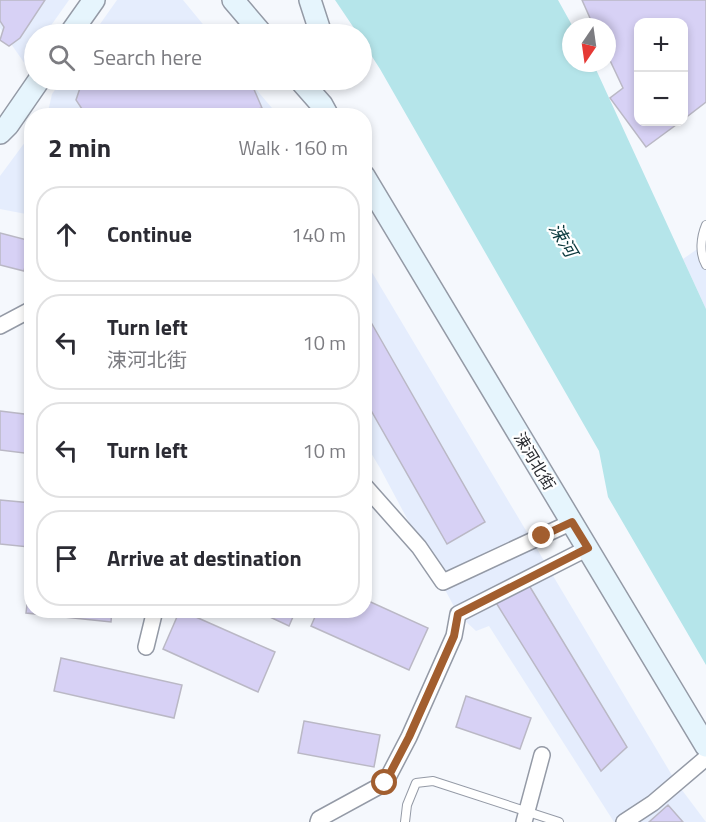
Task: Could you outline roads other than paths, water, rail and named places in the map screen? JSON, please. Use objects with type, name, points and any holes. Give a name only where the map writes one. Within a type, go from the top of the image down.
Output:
[{"type":"main road","points":[[77,24],[94,0]]},
{"type":"main road","points":[[233,0],[253,24]]},
{"type":"main road","points":[[310,0],[318,24]]},
{"type":"main road","points":[[0,133],[32,90]]},
{"type":"main road","points":[[308,90],[323,108]]},
{"type":"main road","points":[[322,90],[325,108]]},
{"type":"main road","name":"涑河北街","points":[[372,189],[706,746]]},
{"type":"street","points":[[0,326],[24,313]]},
{"type":"street","points":[[372,494],[419,547],[443,582],[572,522]]},
{"type":"street","points":[[318,822],[319,819],[385,783],[409,737],[454,636],[458,614],[588,548]]},
{"type":"street","points":[[146,647],[153,618]]},
{"type":"street","points":[[525,817],[542,755]]},
{"type":"street","points":[[624,822],[653,803],[706,758]]},
{"type":"lane","points":[[706,225],[702,236],[703,260],[706,265]]},
{"type":"lane","points":[[405,822],[407,805],[416,783],[434,781],[525,817],[559,822]]},
{"type":"water","name":"涑河","points":[[335,0],[558,0],[568,18],[562,18],[562,72],[597,72],[706,309],[706,665],[608,497],[599,451],[372,57],[372,24],[351,24]]}]
